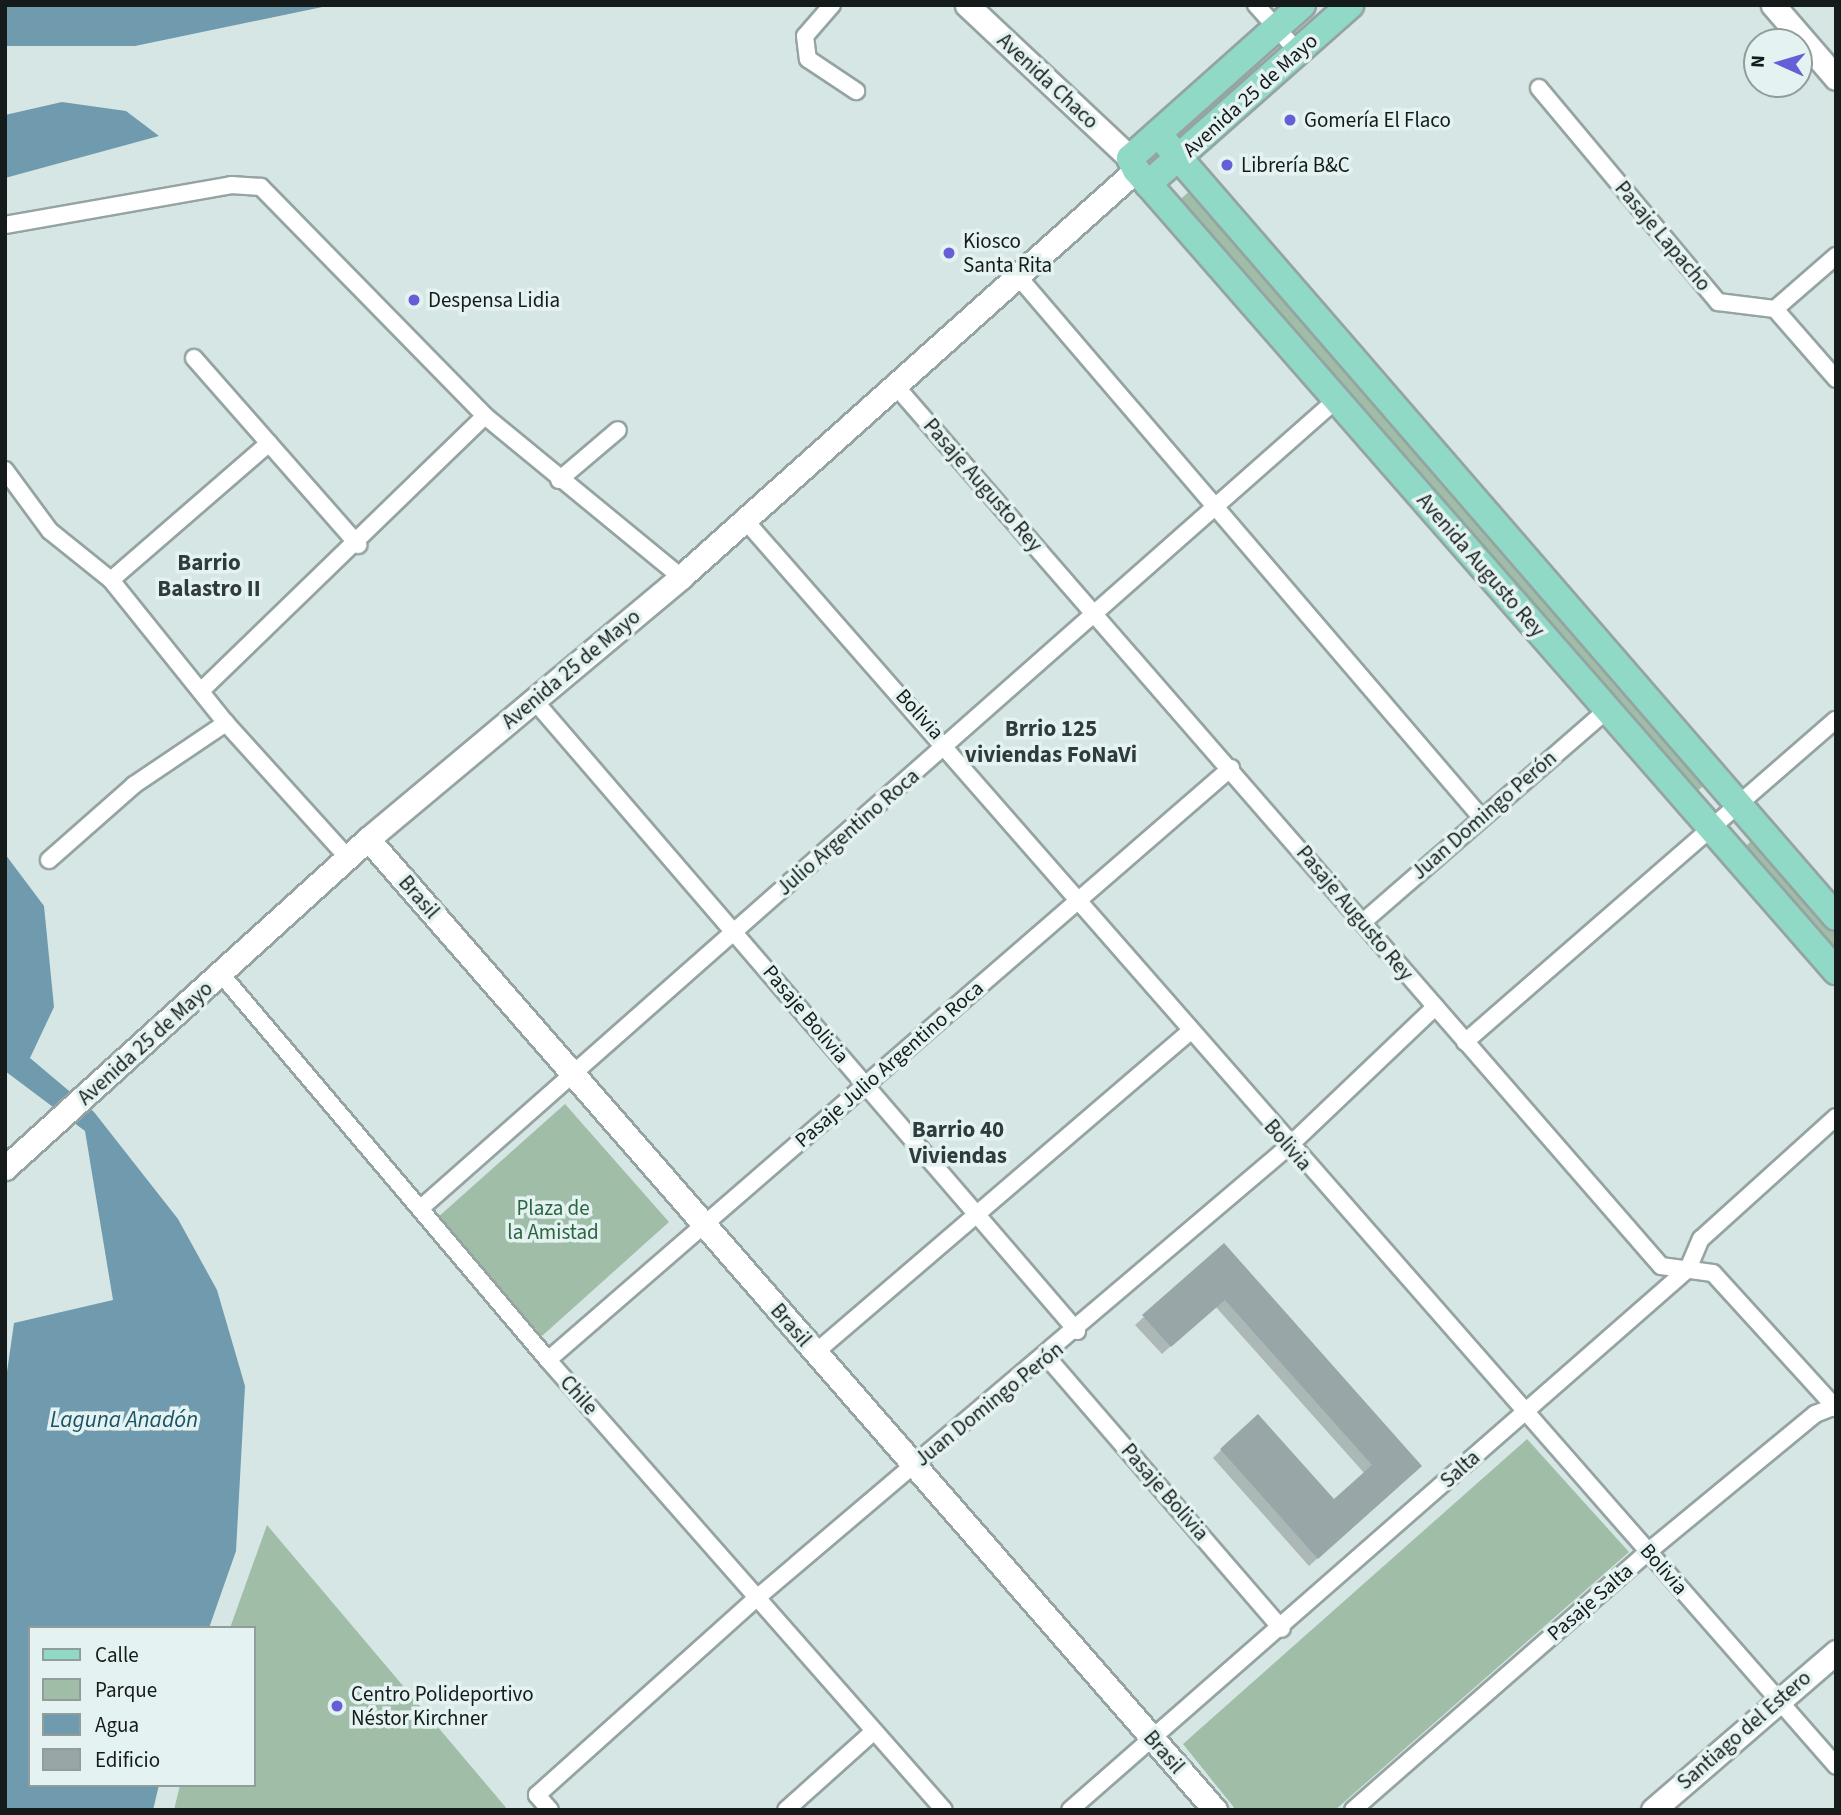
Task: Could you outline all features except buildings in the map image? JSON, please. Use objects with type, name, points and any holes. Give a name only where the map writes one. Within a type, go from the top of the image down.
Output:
[{"type":"main road","name":"Avenida 25 de Mayo","points":[[1138,171],[1158,135],[1302,5]]},
{"type":"main road","name":"Avenida 25 de Mayo","points":[[1138,171],[1179,159],[1350,5]]},
{"type":"main road","name":"Avenida Augusto Rey","points":[[1158,135],[1836,917]]},
{"type":"main road","name":"Avenida Augusto Rey","points":[[1138,171],[1836,971]]},
{"type":"street","points":[[832,5],[805,36],[808,58],[856,91]]},
{"type":"street","name":"Avenida Chaco","points":[[967,5],[1138,171]]},
{"type":"street","points":[[1256,5],[1298,52]]},
{"type":"street","points":[[1773,5],[1836,78]]},
{"type":"street","name":"Pasaje Lapacho","points":[[1539,88],[1718,302],[1775,309]]},
{"type":"street","name":"Avenida 25 de Mayo","points":[[11,1163],[368,839],[681,577],[1016,274],[1138,171]]},
{"type":"street","points":[[5,225],[231,185],[261,187],[485,416],[559,480],[681,577]]},
{"type":"street","points":[[1836,256],[1775,309],[1836,379]]},
{"type":"street","points":[[1016,274],[1480,816]]},
{"type":"street","points":[[194,358],[358,545]]},
{"type":"street","name":"Pasaje Augusto Rey","points":[[894,384],[1231,768],[1661,1266],[1713,1273],[1836,1407]]},
{"type":"street","name":"Julio Argentino Roca","points":[[421,1208],[948,746],[1336,400]]},
{"type":"street","points":[[204,688],[358,545],[485,416]]},
{"type":"street","points":[[559,480],[618,430]]},
{"type":"street","points":[[111,580],[269,443]]},
{"type":"street","points":[[5,470],[50,531],[111,580],[204,688],[226,723],[348,858]]},
{"type":"street","name":"Bolivia","points":[[745,520],[948,746],[1289,1146],[1526,1409],[1836,1766]]},
{"type":"street","name":"Pasaje Bolivia","points":[[533,699],[1077,1331]]},
{"type":"street","name":"Juan Domingo Perón","points":[[1363,922],[1480,816],[1607,710]]},
{"type":"street","points":[[1465,1042],[1836,720]]},
{"type":"street","points":[[49,860],[134,785],[226,723]]},
{"type":"street","name":"Pasaje Julio Argentino Roca","points":[[548,1360],[1231,768]]},
{"type":"street","name":"Brasil","points":[[368,839],[1215,1810]]},
{"type":"street","name":"Chile","points":[[221,974],[548,1360],[944,1810]]},
{"type":"street","name":"Juan Domingo Perón","points":[[551,1810],[537,1795],[758,1597],[1047,1357],[1289,1146],[1435,1007]]},
{"type":"street","points":[[816,1352],[1190,1031]]},
{"type":"street","name":"Salta","points":[[1070,1810],[1282,1629],[1526,1409],[1688,1269],[1701,1238],[1836,1118]]},
{"type":"street","name":"Pasaje Bolivia","points":[[1047,1357],[1282,1629]]},
{"type":"street","name":"Pasaje Salta","points":[[1353,1810],[1649,1552],[1815,1414],[1836,1407]]},
{"type":"street","name":"Santiago del Estero","points":[[1653,1810],[1836,1651]]},
{"type":"street","points":[[786,1810],[874,1731]]},
{"type":"green space","points":[[1257,59],[1267,71],[1183,142],[1172,131]]},
{"type":"green space","points":[[1191,190],[1708,782],[1694,794],[1177,202]]},
{"type":"green space","points":[[1754,838],[1836,932],[1836,953],[1744,848]]},
{"type":"green space","name":"Plaza de la Amistad","points":[[565,1104],[669,1222],[542,1336],[437,1218]]},
{"type":"green space","points":[[1527,1439],[1629,1552],[1335,1810],[1236,1810],[1183,1744]]},
{"type":"green space","name":"Centro Polideportivo Néstor Kirchner","points":[[267,1525],[508,1810],[174,1810],[180,1787],[256,1787],[256,1626],[231,1626]]},
{"type":"water","points":[[5,5],[332,5],[135,46],[5,46]]},
{"type":"water","points":[[62,102],[126,111],[159,136],[5,178],[5,115]]},
{"type":"water","name":"Laguna Anadón","points":[[5,854],[44,906],[54,1007],[30,1058],[94,1112],[178,1219],[217,1290],[245,1386],[236,1551],[210,1626],[28,1626],[28,1787],[159,1787],[153,1810],[5,1810],[5,1386],[14,1323],[113,1300],[85,1131],[5,1071]]},
{"type":"place","name":"Gomería El Flaco","points":[[1290,120]]},
{"type":"place","name":"Librería B&C","points":[[1227,165]]},
{"type":"place","name":"Kiosco Santa Rita","points":[[949,253]]},
{"type":"place","name":"Despensa Lidia","points":[[414,300]]},
{"type":"place","name":"Centro Polideportivo Néstor Kirchner","points":[[337,1706]]},
{"type":"district","name":"Barrio Balastro II","points":[[209,576]]},
{"type":"district","name":"Brrio 125 viviendas FoNaVi","points":[[1051,742]]},
{"type":"district","name":"Barrio 40 Viviendas","points":[[958,1143]]}]
